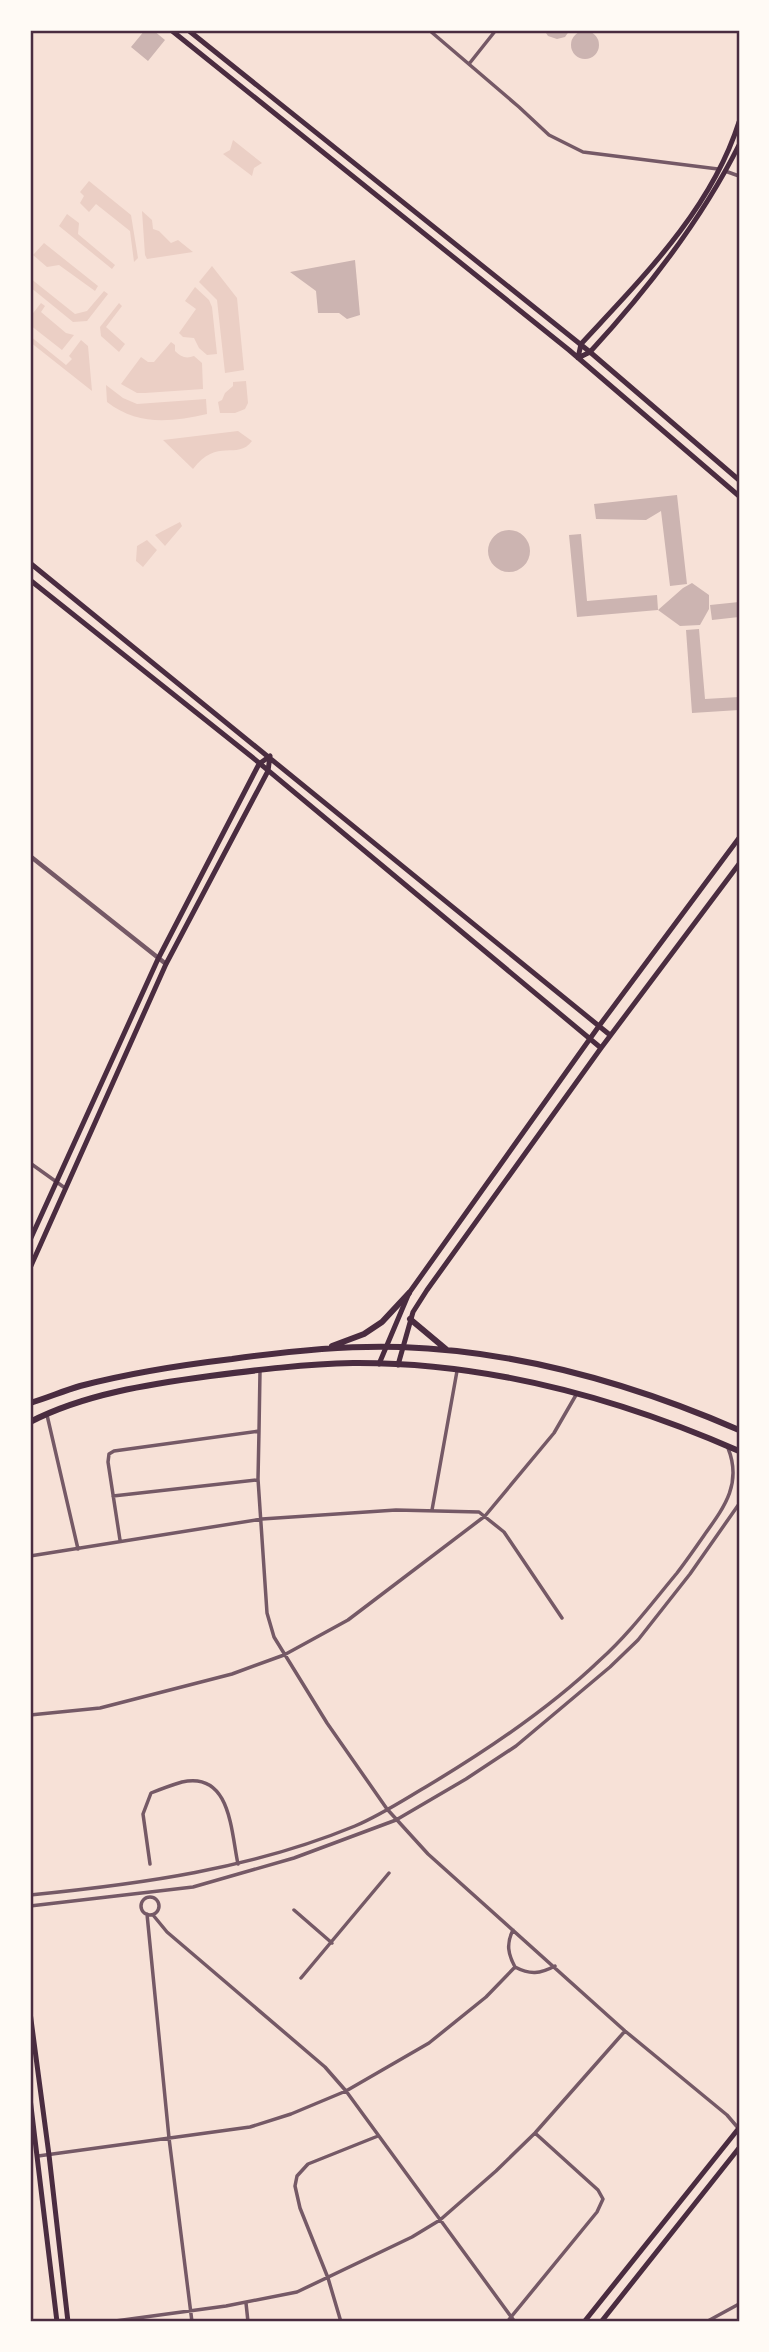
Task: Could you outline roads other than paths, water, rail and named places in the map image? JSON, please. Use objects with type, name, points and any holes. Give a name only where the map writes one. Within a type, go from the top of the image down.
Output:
[{"type":"main road","points":[[171,30],[578,358],[739,496]]},
{"type":"main road","points":[[188,30],[581,344],[739,480]]},
{"type":"main road","points":[[578,358],[581,344],[673,240],[723,170],[739,122]]},
{"type":"main road","points":[[578,358],[590,352],[662,269],[739,145]]},
{"type":"main road","points":[[30,563],[610,1035]]},
{"type":"main road","points":[[30,580],[268,771],[601,1048]]},
{"type":"main road","points":[[30,1240],[158,959],[259,764],[270,756]]},
{"type":"main road","points":[[30,1268],[166,964],[268,771],[270,756]]},
{"type":"main road","points":[[326,1348],[364,1335],[382,1322],[409,1293],[589,1038],[739,838]]},
{"type":"main road","points":[[398,1365],[412,1316],[610,1035],[739,864]]},
{"type":"main road","points":[[500,1164],[512,1171]]},
{"type":"main road","points":[[379,1364],[409,1293]]},
{"type":"main road","points":[[402,1309],[448,1352]]},
{"type":"main road","points":[[30,1403],[79,1386],[219,1360],[326,1348],[402,1347],[508,1358],[588,1376],[704,1415],[739,1430]]},
{"type":"main road","points":[[30,1422],[91,1399],[162,1383],[260,1370],[352,1363],[379,1364],[457,1371],[578,1393],[663,1419],[739,1451]]},
{"type":"main road","points":[[30,2011],[68,2322]]},
{"type":"main road","points":[[30,2098],[57,2322]]},
{"type":"main road","points":[[584,2322],[739,2128]]},
{"type":"main road","points":[[601,2322],[739,2148]]},
{"type":"street","points":[[429,30],[549,135],[583,152],[723,170],[739,176]]},
{"type":"street","points":[[469,64],[496,30]]},
{"type":"street","points":[[30,856],[166,964]]},
{"type":"street","points":[[30,1163],[65,1188]]},
{"type":"street","points":[[260,1370],[258,1479],[267,1613],[274,1637],[284,1655],[387,1809],[428,1854],[625,2031],[727,2115],[739,2128]]},
{"type":"street","points":[[432,1510],[457,1371]]},
{"type":"street","points":[[30,1715],[100,1708],[232,1674],[284,1655],[348,1620],[485,1516],[554,1433],[578,1393]]},
{"type":"street","points":[[47,1414],[78,1549]]},
{"type":"street","points":[[120,1540],[109,1454],[114,1451],[260,1432]]},
{"type":"street","points":[[30,1895],[148,1882],[238,1864],[356,1826],[476,1757],[526,1721],[599,1661],[636,1624],[729,1498],[734,1472],[727,1446]]},
{"type":"street","points":[[113,1496],[258,1479]]},
{"type":"street","points":[[30,1906],[193,1887],[294,1858],[396,1820],[516,1746],[564,1708],[638,1640],[739,1504]]},
{"type":"street","points":[[30,1556],[262,1519],[432,1510],[479,1512],[512,1542],[562,1618]]},
{"type":"street","points":[[664,1589],[672,1596]]},
{"type":"street","points":[[150,1864],[143,1814],[151,1793],[185,1781],[211,1785],[221,1793],[238,1864]]},
{"type":"street","points":[[302,1978],[389,1873]]},
{"type":"street","points":[[148,1882],[149,1898],[142,1905],[147,1914],[169,2138],[192,2322]]},
{"type":"street","points":[[149,1898],[155,1899],[159,1906],[158,1912],[153,1915]]},
{"type":"street","points":[[294,1910],[332,1943]]},
{"type":"street","points":[[147,1914],[153,1915],[177,1941],[303,2046],[346,2091],[514,2320]]},
{"type":"street","points":[[513,1930],[508,1951],[515,1967],[533,1974],[555,1966]]},
{"type":"street","points":[[38,2156],[250,2127],[291,2115],[346,2091],[429,2043],[486,1997],[515,1967]]},
{"type":"street","points":[[108,2322],[246,2303],[297,2292],[412,2237],[440,2220],[496,2171],[535,2133],[625,2031]]},
{"type":"street","points":[[507,2322],[514,2320],[597,2212],[603,2199],[598,2190],[535,2133]]},
{"type":"street","points":[[341,2322],[328,2278],[300,2208],[295,2186],[302,2168],[317,2158],[378,2136]]},
{"type":"street","points":[[246,2303],[248,2322]]},
{"type":"street","points":[[706,2322],[739,2304]]}]
